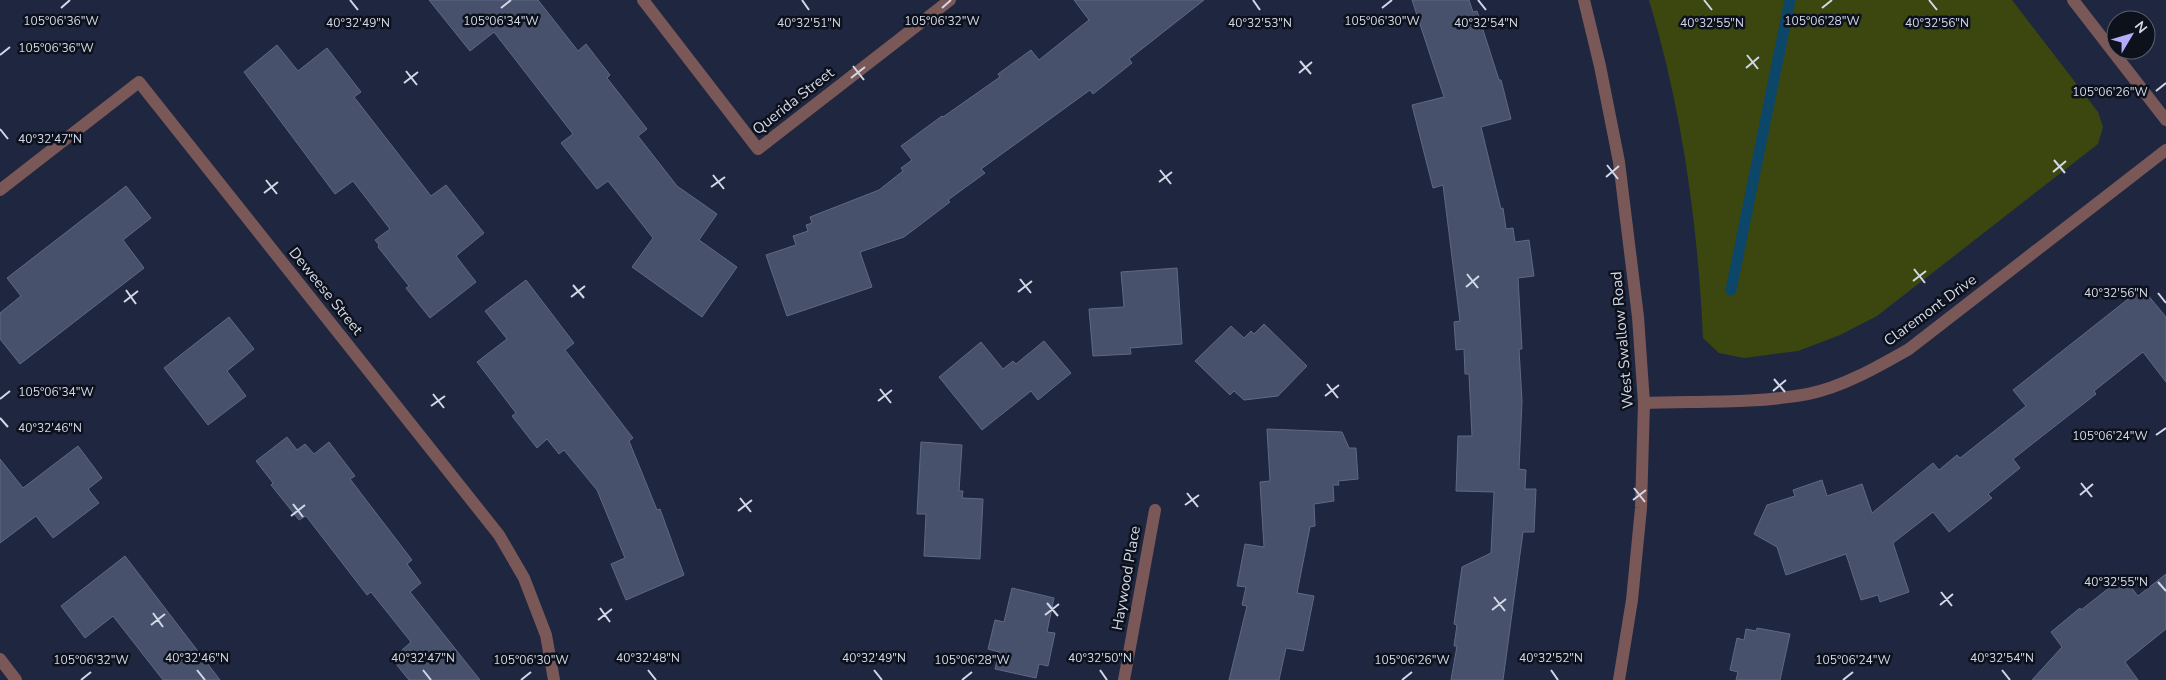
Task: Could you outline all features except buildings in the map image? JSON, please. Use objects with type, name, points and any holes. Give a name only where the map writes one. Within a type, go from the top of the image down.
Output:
[{"type":"street","name":"Querida Street","points":[[643,0],[758,149],[950,0]]},
{"type":"street","name":"West Swallow Road","points":[[1584,0],[1600,66],[1619,162],[1638,317],[1644,403],[1641,508],[1632,600],[1619,680]]},
{"type":"street","points":[[2073,0],[2166,120]]},
{"type":"street","name":"Deweese Street","points":[[0,190],[139,82],[499,535],[524,578],[546,635],[554,680]]},
{"type":"street","name":"Claremont Drive","points":[[1644,403],[1755,399],[1809,394],[1866,373],[1909,349],[2166,150]]},
{"type":"street","name":"Haywood Place","points":[[1124,680],[1155,510]]},
{"type":"street","points":[[0,658],[16,680]]},
{"type":"green space","points":[[1649,0],[2012,0],[2098,112],[2103,127],[2098,144],[1877,316],[1840,335],[1798,351],[1744,358],[1719,353],[1703,338],[1697,253],[1686,168],[1671,83]]},
{"type":"waterway","points":[[1731,290],[1790,0]]}]
